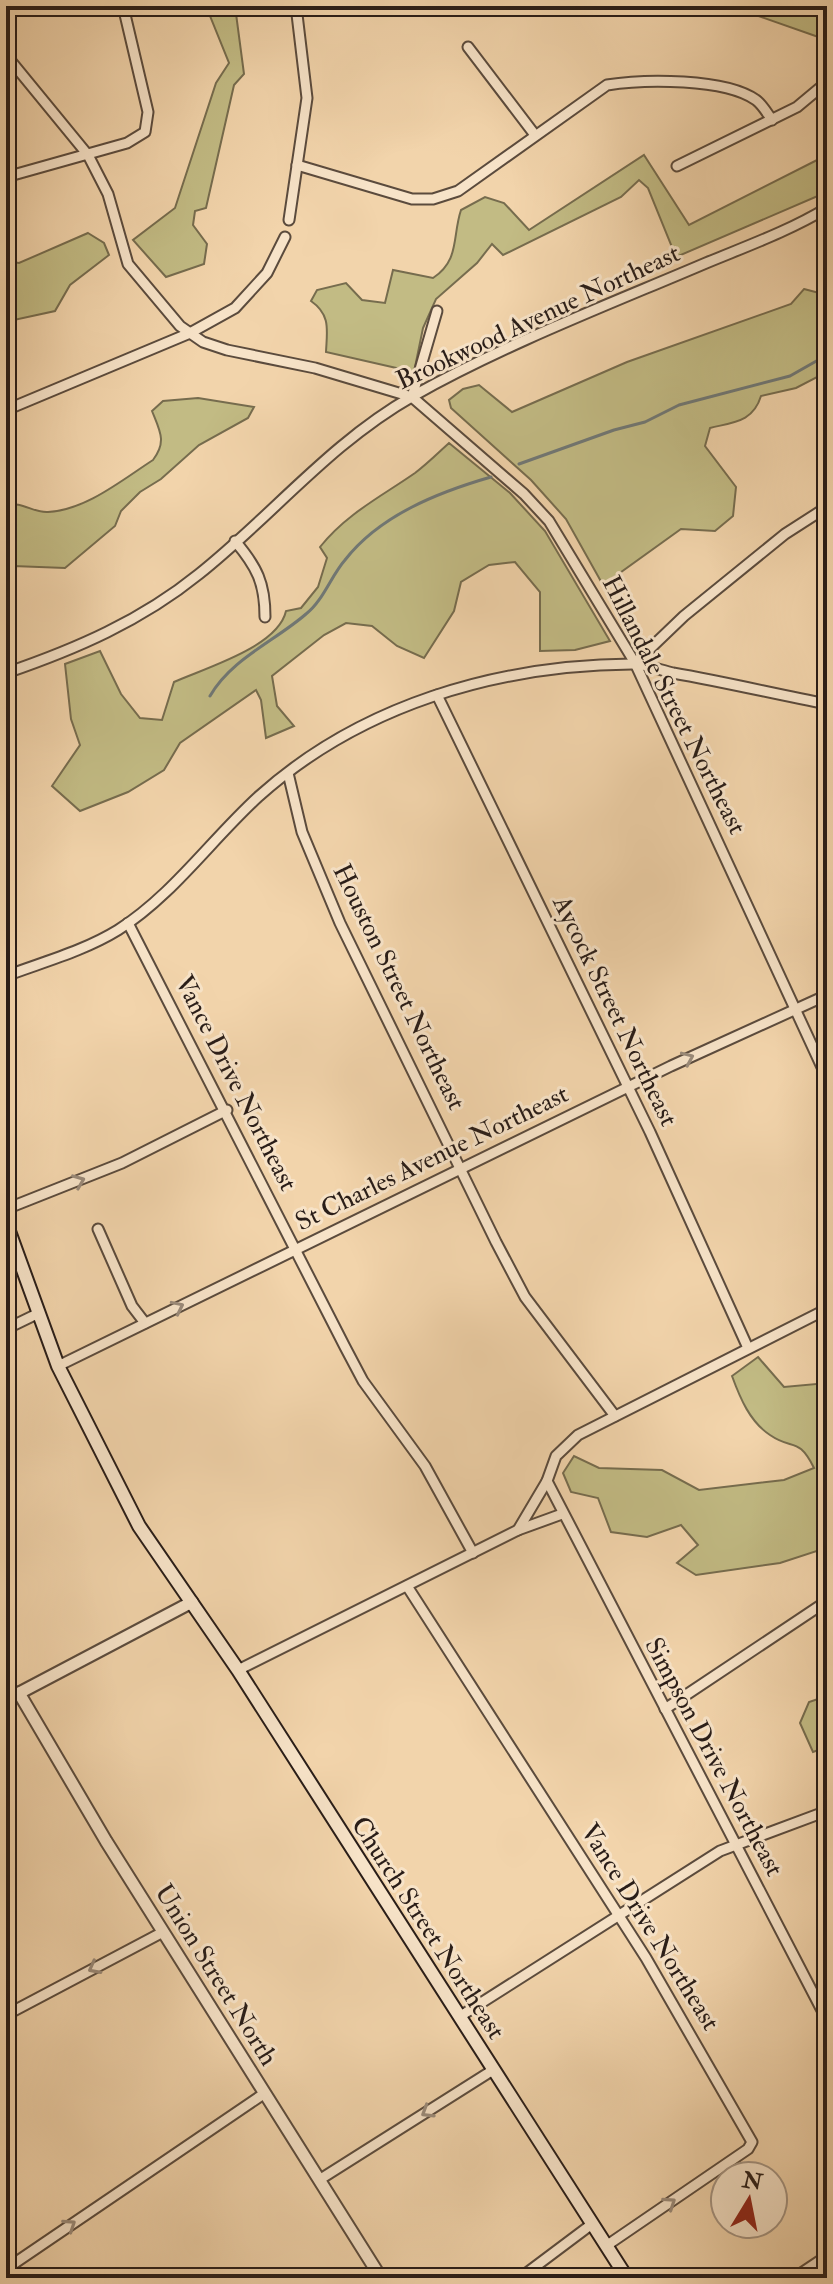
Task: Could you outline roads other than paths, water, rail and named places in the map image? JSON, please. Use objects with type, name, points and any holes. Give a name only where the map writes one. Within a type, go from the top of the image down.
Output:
[{"type":"main road","name":"Church Street Northeast","points":[[6,1223],[58,1366],[139,1526],[238,1670],[627,2278]]},
{"type":"street","points":[[6,177],[138,139],[148,123],[144,89],[123,6]]},
{"type":"street","points":[[289,220],[307,98],[296,6]]},
{"type":"street","points":[[468,47],[535,135]]},
{"type":"street","name":"Hillandale Street Northeast","points":[[6,55],[88,155],[108,194],[128,264],[164,310],[190,333],[227,350],[315,368],[412,397],[524,494],[549,521],[635,663],[827,1078]]},
{"type":"street","points":[[297,165],[412,199],[433,199],[458,191],[607,85],[633,81],[730,88],[757,101],[772,120]]},
{"type":"street","points":[[677,166],[797,107],[827,82]]},
{"type":"street","name":"Brookwood Avenue Northeast","points":[[6,673],[66,652],[142,614],[199,574],[349,438],[412,397],[468,368],[757,244],[827,208]]},
{"type":"street","points":[[6,410],[190,333],[235,308],[267,273],[285,237]]},
{"type":"street","points":[[412,397],[437,311]]},
{"type":"street","points":[[635,663],[684,616],[785,534],[827,507]]},
{"type":"street","points":[[235,541],[258,569],[265,587],[265,617]]},
{"type":"street","points":[[6,976],[79,950],[128,923],[288,773],[372,720],[437,695],[516,675],[635,663],[827,704]]},
{"type":"street","name":"Aycock Street Northeast","points":[[437,695],[628,1087],[748,1348]]},
{"type":"street","name":"Houston Street Northeast","points":[[288,773],[302,832],[340,923],[525,1297],[615,1416]]},
{"type":"street","name":"Vance Drive Northeast","points":[[128,923],[227,1110],[363,1381],[425,1466],[473,1553]]},
{"type":"street","name":"St Charles Avenue Northeast","points":[[58,1366],[628,1087],[827,995]]},
{"type":"street","points":[[6,1209],[122,1163],[227,1110]]},
{"type":"street","points":[[98,1229],[132,1306],[145,1323]]},
{"type":"street","points":[[518,1530],[564,1447],[615,1416],[827,1309]]},
{"type":"street","points":[[6,1329],[39,1313]]},
{"type":"street","name":"Simpson Drive Northeast","points":[[547,1481],[827,2020]]},
{"type":"street","points":[[238,1670],[518,1530],[562,1514]]},
{"type":"street","name":"Vance Drive Northeast","points":[[407,1586],[618,1915],[752,2142],[748,2149],[606,2246]]},
{"type":"street","points":[[665,1709],[827,1601]]},
{"type":"street","points":[[6,1700],[192,1602]]},
{"type":"street","name":"Union Street North","points":[[19,1693],[163,1932],[381,2278]]},
{"type":"street","points":[[459,2017],[734,1843],[827,1811]]},
{"type":"street","points":[[6,2015],[163,1932]]},
{"type":"street","points":[[319,2180],[493,2070]]},
{"type":"street","points":[[6,2269],[265,2093]]},
{"type":"street","points":[[520,2278],[592,2224]]},
{"type":"street","points":[[794,2278],[827,2256]]},
{"type":"waterway","points":[[519,464],[645,422],[679,405],[790,376],[827,355]]},
{"type":"waterway","points":[[210,696],[241,661],[312,609],[345,560],[375,530],[431,498],[491,477]]}]
